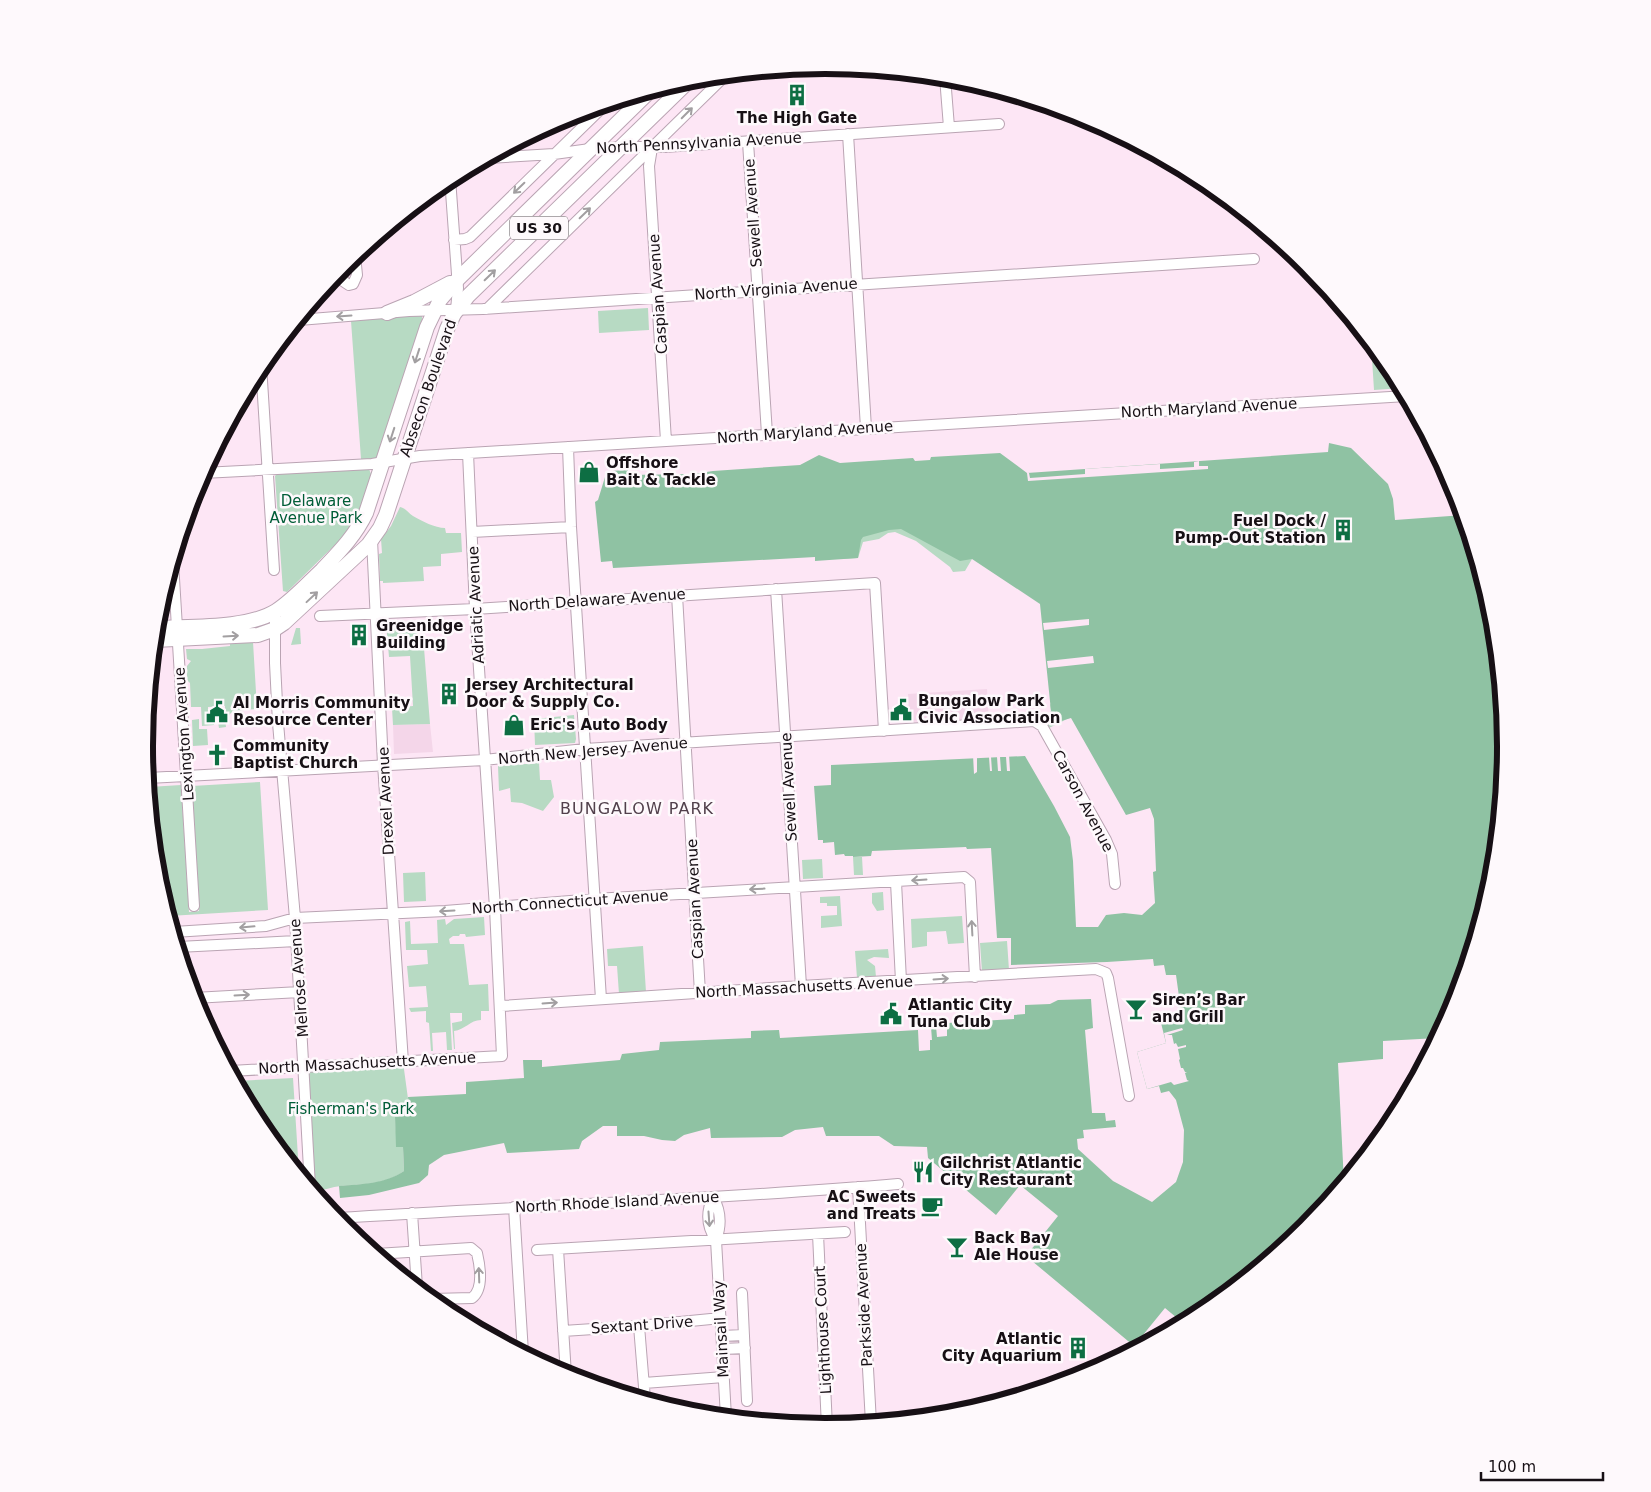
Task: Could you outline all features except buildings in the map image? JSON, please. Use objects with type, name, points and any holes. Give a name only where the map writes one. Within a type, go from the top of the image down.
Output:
[{"type":"highway","name":"Absecon Boulevard","points":[[275,629],[284,623],[372,540],[380,528],[386,515],[447,329],[456,310],[679,90]]},
{"type":"highway","name":"Absecon Boulevard","points":[[275,612],[299,592],[340,552],[355,533],[366,513],[427,327],[434,310],[444,294],[640,100]]},
{"type":"highway","points":[[387,313],[458,280]]},
{"type":"highway","points":[[162,638],[177,633],[238,623],[275,612]]},
{"type":"highway","points":[[164,630],[177,633],[258,635],[275,629]]},
{"type":"street","points":[[488,308],[718,83]]},
{"type":"street","points":[[946,85],[949,127]]},
{"type":"street","points":[[454,240],[470,237],[595,114]]},
{"type":"street","name":"North Pennsylvania Avenue","points":[[502,157],[554,154],[623,146],[652,147],[748,142],[999,124]]},
{"type":"street","points":[[848,134],[866,428]]},
{"type":"street","name":"Sewell Avenue","points":[[748,142],[767,434]]},
{"type":"street","name":"Caspian Avenue","points":[[652,147],[649,166],[666,441]]},
{"type":"street","points":[[451,188],[458,280],[456,310]]},
{"type":"street","name":"North Virginia Avenue","points":[[306,319],[1254,259]]},
{"type":"street","points":[[343,279],[349,285],[353,284],[357,275],[356,265]]},
{"type":"street","points":[[262,381],[274,570]]},
{"type":"street","name":"North Maryland Avenue","points":[[212,473],[383,462],[405,458],[468,453],[1399,396]]},
{"type":"street","points":[[568,447],[571,527],[601,999]]},
{"type":"street","name":"Adriatic Avenue","points":[[468,453],[484,760],[501,1006],[502,1056]]},
{"type":"street","points":[[472,532],[571,527]]},
{"type":"street","name":"Drexel Avenue","points":[[372,540],[383,764],[402,1062]]},
{"type":"street","name":"Lexington Avenue","points":[[174,580],[194,906]]},
{"type":"street","name":"North Delaware Avenue","points":[[320,616],[475,609],[875,583],[884,731]]},
{"type":"street","name":"Sewell Avenue","points":[[776,589],[801,986]]},
{"type":"street","name":"Caspian Avenue","points":[[676,595],[700,993]]},
{"type":"street","name":"Melrose Avenue","points":[[275,612],[278,714],[295,918],[309,1176]]},
{"type":"street","name":"North New Jersey Avenue","points":[[154,778],[484,760],[585,749],[1038,723]]},
{"type":"street","name":"Carson Avenue","points":[[1038,723],[1042,726],[1110,849],[1115,884]]},
{"type":"street","name":"North Connecticut Avenue","points":[[180,932],[266,926],[295,918],[495,908],[695,892],[964,877],[970,882],[975,977]]},
{"type":"street","points":[[896,882],[901,982]]},
{"type":"street","points":[[184,947],[296,941]]},
{"type":"street","name":"North Massachusetts Avenue","points":[[501,1006],[1096,969],[1106,973],[1129,1096]]},
{"type":"street","points":[[202,998],[300,992]]},
{"type":"street","name":"North Massachusetts Avenue","points":[[237,1071],[502,1056]]},
{"type":"street","name":"North Rhode Island Avenue","points":[[347,1217],[713,1197],[898,1184]]},
{"type":"street","name":"Parkside Avenue","points":[[858,1187],[871,1417]]},
{"type":"street","name":"Mainsail Way","points":[[713,1197],[719,1208],[720,1230],[716,1240],[726,1410]]},
{"type":"street","points":[[514,1207],[523,1346]]},
{"type":"street","points":[[412,1214],[416,1279]]},
{"type":"street","points":[[537,1250],[845,1232]]},
{"type":"street","name":"Lighthouse Court","points":[[818,1234],[827,1418]]},
{"type":"street","points":[[385,1253],[471,1248],[477,1253],[479,1287],[477,1294],[472,1298],[443,1299]]},
{"type":"street","points":[[558,1249],[565,1366]]},
{"type":"street","points":[[742,1293],[747,1401]]},
{"type":"street","name":"Sextant Drive","points":[[563,1331],[721,1318]]},
{"type":"street","points":[[640,1326],[645,1393]]},
{"type":"street","points":[[722,1336],[744,1335]]},
{"type":"street","points":[[723,1350],[745,1348]]},
{"type":"street","points":[[644,1383],[724,1377]]},
{"type":"shaded area","points":[[1329,443],[1351,448],[1388,484],[1393,499],[1395,520],[1457,516],[1475,572],[1492,658],[1498,746],[1492,834],[1475,920],[1447,1003],[1430,1038],[1383,1041],[1383,1059],[1338,1063],[1344,1174],[1301,1221],[1235,1279],[1177,1318],[1165,1308],[1138,1341],[1132,1344],[1026,1256],[1058,1216],[1020,1185],[996,1215],[928,1158],[927,1147],[894,1146],[879,1136],[826,1136],[823,1127],[795,1130],[782,1137],[711,1138],[710,1128],[684,1135],[675,1141],[644,1136],[617,1136],[617,1126],[603,1126],[582,1141],[579,1149],[507,1153],[504,1143],[444,1155],[429,1165],[428,1175],[419,1183],[369,1195],[340,1198],[339,1186],[381,1181],[404,1171],[403,1147],[396,1147],[395,1117],[402,1116],[402,1106],[409,1106],[408,1097],[466,1094],[466,1082],[524,1078],[523,1060],[542,1060],[542,1067],[620,1060],[622,1054],[659,1050],[660,1042],[751,1038],[751,1031],[779,1030],[780,1038],[918,1030],[919,1051],[930,1050],[930,1040],[932,1040],[931,1027],[936,1026],[937,1037],[947,1036],[947,1023],[1014,1019],[1014,1015],[1025,1014],[1025,1005],[1050,1004],[1058,1000],[1091,999],[1093,1028],[1085,1030],[1092,1113],[1105,1113],[1106,1121],[1115,1120],[1116,1127],[1083,1130],[1084,1138],[1077,1139],[1078,1149],[1113,1181],[1152,1202],[1176,1182],[1183,1162],[1184,1130],[1176,1100],[1169,1091],[1161,1093],[1159,1086],[1147,1089],[1137,1052],[1166,1043],[1159,1015],[1181,1011],[1176,975],[1166,975],[1164,965],[1154,966],[1153,959],[1011,965],[1011,938],[997,938],[991,848],[967,849],[966,847],[872,851],[871,856],[853,857],[845,856],[844,854],[835,855],[834,842],[823,843],[823,840],[818,840],[814,786],[831,785],[831,765],[1025,756],[1070,837],[1076,927],[1098,927],[1106,915],[1124,913],[1142,915],[1155,903],[1153,872],[1156,871],[1154,819],[1150,808],[1126,815],[1071,718],[1061,721],[1054,718],[1051,711],[1040,604],[972,559],[960,561],[901,529],[863,537],[858,558],[815,561],[815,557],[613,568],[612,561],[601,562],[595,502],[598,500],[605,477],[609,477],[610,471],[628,470],[628,475],[694,474],[800,465],[819,455],[840,463],[913,458],[915,461],[930,460],[931,457],[1000,453],[1027,473],[1328,452]]},
{"type":"shaded area","points":[[987,689],[989,720],[910,722],[908,694]]},
{"type":"shaded area","points":[[430,724],[433,752],[394,754],[393,725]]},
{"type":"green space","points":[[648,308],[649,330],[599,333],[598,311]]},
{"type":"green space","points":[[422,315],[422,320],[378,457],[375,460],[361,459],[351,321]]},
{"type":"green space","points":[[1372,355],[1394,389],[1374,390]]},
{"type":"green space","name":"Delaware Avenue Park","points":[[369,469],[371,474],[370,481],[357,518],[346,534],[287,592],[283,591],[275,476],[279,472]]},
{"type":"green space","points":[[400,507],[424,522],[445,528],[446,533],[461,533],[462,552],[441,554],[441,566],[423,567],[424,581],[383,583],[383,581],[380,581],[379,554],[382,553],[381,539],[391,526]]},
{"type":"green space","points":[[886,517],[972,559],[965,571],[953,572],[950,567],[916,541],[895,532],[888,533],[879,539],[863,542],[858,558],[843,559],[844,551]]},
{"type":"green space","points":[[416,621],[418,647],[424,648],[430,724],[393,725],[392,708],[413,706],[410,656],[389,657],[386,623]]},
{"type":"green space","points":[[296,628],[300,628],[301,644],[291,645]]},
{"type":"green space","points":[[253,642],[257,709],[233,711],[225,719],[226,727],[219,728],[218,722],[222,721],[222,717],[225,716],[225,706],[208,707],[208,717],[214,717],[214,725],[202,726],[201,707],[191,707],[187,666],[191,661],[187,659],[186,649],[202,649]]},
{"type":"green space","points":[[1050,704],[1071,717],[1049,728],[1044,717],[1051,711]]},
{"type":"green space","points":[[574,715],[575,743],[535,745],[534,719]]},
{"type":"green space","points":[[199,719],[199,729],[207,729],[208,745],[193,746],[192,720]]},
{"type":"green space","points":[[539,763],[540,780],[551,780],[554,797],[543,811],[522,803],[511,802],[510,788],[499,791],[498,766]]},
{"type":"green space","points":[[260,782],[268,910],[175,916],[159,834],[155,787],[181,785],[189,912],[199,911],[192,786]]},
{"type":"green space","points":[[853,857],[862,857],[863,875],[854,875]]},
{"type":"green space","points":[[822,859],[823,878],[803,879],[802,860]]},
{"type":"green space","points":[[425,872],[426,901],[404,902],[403,873]]},
{"type":"green space","points":[[883,892],[884,910],[877,911],[872,903],[872,893]]},
{"type":"green space","points":[[840,896],[842,926],[821,928],[821,916],[837,915],[837,906],[827,906],[827,903],[820,903],[820,897]]},
{"type":"green space","points":[[962,916],[964,943],[948,944],[946,931],[927,932],[927,946],[912,948],[911,919]]},
{"type":"green space","points":[[484,917],[485,935],[466,937],[465,934],[460,934],[449,939],[450,944],[464,944],[469,985],[488,984],[489,1011],[481,1011],[481,1020],[477,1020],[454,1031],[455,1049],[452,1023],[462,1021],[462,1013],[450,1013],[452,1050],[447,1050],[446,1032],[432,1033],[433,1051],[431,1051],[426,1011],[411,1012],[409,1008],[428,1007],[426,986],[409,987],[407,966],[428,964],[427,950],[406,950],[405,922],[410,921],[411,944],[438,943],[437,920],[445,919],[446,925],[454,919]]},
{"type":"green space","points":[[1007,941],[1009,970],[982,972],[980,943]]},
{"type":"green space","points":[[643,946],[646,992],[619,994],[617,966],[608,966],[607,949]]},
{"type":"green space","points":[[888,949],[889,958],[874,957],[867,960],[875,966],[876,977],[857,978],[855,951]]},
{"type":"green space","name":"Fisherman's Park","points":[[403,1062],[409,1106],[402,1116],[395,1117],[397,1147],[403,1147],[404,1171],[397,1176],[382,1181],[338,1186],[321,1190],[309,1176],[304,1066]]},
{"type":"green space","points":[[293,1078],[298,1163],[267,1119],[242,1081]]},
{"type":"pier","points":[[1199,461],[1199,466],[1208,466],[1208,469],[1028,481],[1027,473],[1029,473],[1030,478],[1085,474],[1085,469],[1160,464],[1160,469],[1194,467],[1194,462]]},
{"type":"pier","points":[[1089,619],[1089,625],[1044,630],[1043,623]]},
{"type":"pier","points":[[1093,656],[1094,663],[1048,668],[1047,661]]},
{"type":"pier","points":[[1009,754],[1010,771],[1007,771],[1006,757],[1000,757],[1001,771],[998,771],[997,757],[991,757],[992,771],[990,771],[989,757],[977,757],[977,772],[974,774],[973,755]]},
{"type":"pier","points":[[1182,1028],[1183,1030],[1167,1035],[1172,1035],[1174,1044],[1176,1043],[1178,1047],[1186,1045],[1186,1047],[1178,1049],[1181,1068],[1187,1072],[1185,1073],[1189,1081],[1174,1085],[1171,1082],[1147,1089],[1137,1052],[1166,1043],[1164,1033]]},
{"type":"place","name":"The High Gate","points":[[797,95]]},
{"type":"place","name":"Offshore Bait & Tackle","points":[[589,472]]},
{"type":"place","name":"Fuel Dock / Pump-Out Station","points":[[1343,530]]},
{"type":"place","name":"Greenidge Building","points":[[359,635]]},
{"type":"place","name":"Jersey Architectural Door & Supply Co.","points":[[449,694]]},
{"type":"place","name":"Bungalow Park Civic Association","points":[[901,710]]},
{"type":"place","name":"Al Morris Community Resource Center","points":[[217,712]]},
{"type":"place","name":"Eric's Auto Body","points":[[514,725]]},
{"type":"place","name":"Community Baptist Church","points":[[217,755]]},
{"type":"place","name":"Siren’s Bar and Grill","points":[[1136,1009]]},
{"type":"place","name":"Atlantic City Tuna Club","points":[[891,1014]]},
{"type":"place","name":"Gilchrist Atlantic City Restaurant","points":[[923,1172]]},
{"type":"place","name":"AC Sweets and Treats","points":[[932,1206]]},
{"type":"place","name":"Back Bay Ale House","points":[[957,1247]]},
{"type":"place","name":"Atlantic City Aquarium","points":[[1078,1348]]},
{"type":"district","name":"BUNGALOW PARK","points":[[637,808]]}]
